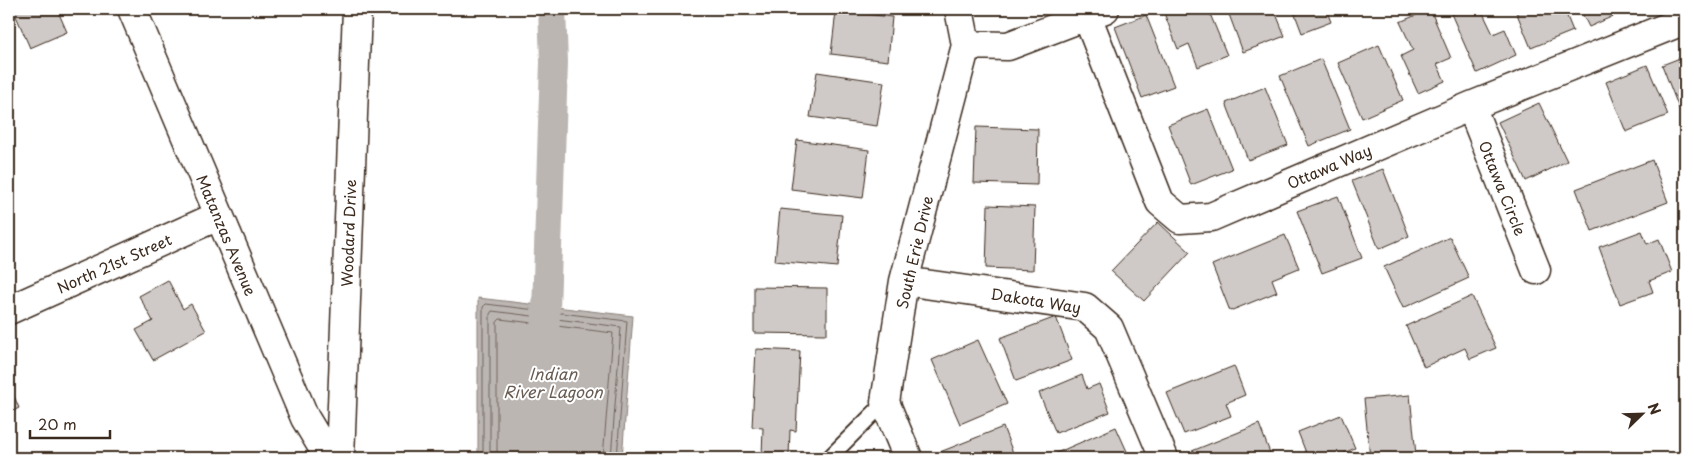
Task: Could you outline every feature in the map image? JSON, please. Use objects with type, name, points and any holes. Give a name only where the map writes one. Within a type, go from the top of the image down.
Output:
[{"type":"street","name":"Matanzas Avenue","points":[[132,9],[305,418],[329,458]]},
{"type":"street","name":"Woodard Drive","points":[[340,458],[357,9]]},
{"type":"street","points":[[959,9],[966,45],[1008,46],[1096,13]]},
{"type":"street","name":"Ottawa Way","points":[[1096,13],[1160,202],[1180,219],[1211,217],[1471,106],[1685,20]]},
{"type":"street","name":"South Erie Drive","points":[[885,402],[904,281],[966,45]]},
{"type":"street","name":"Ottawa Circle","points":[[1471,106],[1536,270]]},
{"type":"street","name":"North 21st Street","points":[[9,310],[218,216]]},
{"type":"street","name":"Dakota Way","points":[[904,281],[1086,306],[1109,328],[1164,458]]},
{"type":"street","points":[[885,402],[908,458]]},
{"type":"lane","points":[[829,458],[885,402]]},
{"type":"water","name":"Indian River Lagoon","points":[[478,298],[633,316],[622,458],[478,458]]},
{"type":"building","points":[[9,9],[57,9],[67,32],[30,48],[16,16],[9,20]]},
{"type":"building","points":[[1175,9],[1208,9],[1227,55],[1198,67],[1189,44],[1178,49],[1164,13]]},
{"type":"building","points":[[1227,9],[1274,9],[1285,36],[1243,52]]},
{"type":"building","points":[[1293,9],[1326,9],[1331,22],[1302,33]]},
{"type":"building","points":[[1430,9],[1451,58],[1437,64],[1445,81],[1418,93],[1401,56],[1413,50],[1400,22]]},
{"type":"building","points":[[1449,9],[1481,9],[1493,34],[1505,29],[1516,55],[1477,73]]},
{"type":"building","points":[[1515,9],[1564,9],[1573,31],[1531,48]]},
{"type":"building","points":[[1580,9],[1629,9],[1589,27]]},
{"type":"building","points":[[836,11],[892,17],[888,61],[831,54]]},
{"type":"building","points":[[1146,15],[1174,86],[1142,98],[1115,27]]},
{"type":"building","points":[[1379,45],[1403,100],[1362,118],[1338,63]]},
{"type":"building","points":[[1685,56],[1685,124],[1662,65]]},
{"type":"building","points":[[1321,59],[1350,129],[1309,146],[1280,76]]},
{"type":"building","points":[[1647,65],[1668,115],[1626,132],[1606,82]]},
{"type":"building","points":[[817,72],[884,82],[877,126],[810,117]]},
{"type":"building","points":[[1265,87],[1288,145],[1248,160],[1226,103]]},
{"type":"building","points":[[1539,103],[1567,161],[1526,181],[1498,122]]},
{"type":"building","points":[[1208,109],[1232,169],[1191,185],[1168,125]]},
{"type":"building","points":[[976,127],[1038,129],[1037,185],[974,183]]},
{"type":"building","points":[[797,140],[869,150],[863,198],[791,189]]},
{"type":"building","points":[[1652,160],[1668,202],[1592,231],[1576,189]]},
{"type":"building","points":[[1383,169],[1409,236],[1379,249],[1352,181]]},
{"type":"building","points":[[1338,196],[1362,258],[1322,273],[1297,211]]},
{"type":"building","points":[[988,205],[1035,207],[1033,270],[986,268]]},
{"type":"building","points":[[780,209],[842,215],[837,267],[775,261]]},
{"type":"building","points":[[1158,222],[1190,252],[1144,301],[1111,271]]},
{"type":"building","points":[[1642,231],[1647,244],[1659,239],[1672,272],[1649,281],[1653,292],[1620,304],[1599,247]]},
{"type":"building","points":[[1285,235],[1299,268],[1272,279],[1277,292],[1230,311],[1212,265]]},
{"type":"building","points":[[1450,237],[1469,278],[1403,308],[1384,267]]},
{"type":"building","points":[[168,280],[183,309],[191,304],[206,331],[153,360],[136,330],[153,321],[139,296]]},
{"type":"building","points":[[754,287],[827,288],[827,334],[754,333]]},
{"type":"building","points":[[1472,296],[1496,348],[1470,359],[1465,348],[1424,367],[1406,326]]},
{"type":"building","points":[[1056,317],[1072,360],[1016,381],[1000,338]]},
{"type":"building","points":[[978,340],[1007,404],[960,424],[932,360]]},
{"type":"building","points":[[756,349],[800,351],[796,431],[790,430],[789,457],[762,455],[763,428],[752,427]]},
{"type":"building","points":[[1234,366],[1245,395],[1226,403],[1231,416],[1184,434],[1167,393]]},
{"type":"building","points":[[1082,375],[1087,389],[1099,384],[1110,412],[1056,433],[1039,393]]},
{"type":"building","points":[[9,384],[19,408],[9,413]]},
{"type":"building","points":[[1410,395],[1416,455],[1370,458],[1364,399]]},
{"type":"building","points":[[1341,415],[1355,448],[1340,455],[1341,458],[1308,458],[1298,432]]},
{"type":"building","points":[[1259,424],[1272,458],[1195,458],[1192,451]]},
{"type":"building","points":[[1003,427],[1015,458],[943,458],[940,452]]},
{"type":"building","points":[[1116,427],[1130,458],[1056,458],[1054,454]]},
{"type":"waterway","points":[[545,342],[554,62],[552,9]]}]
